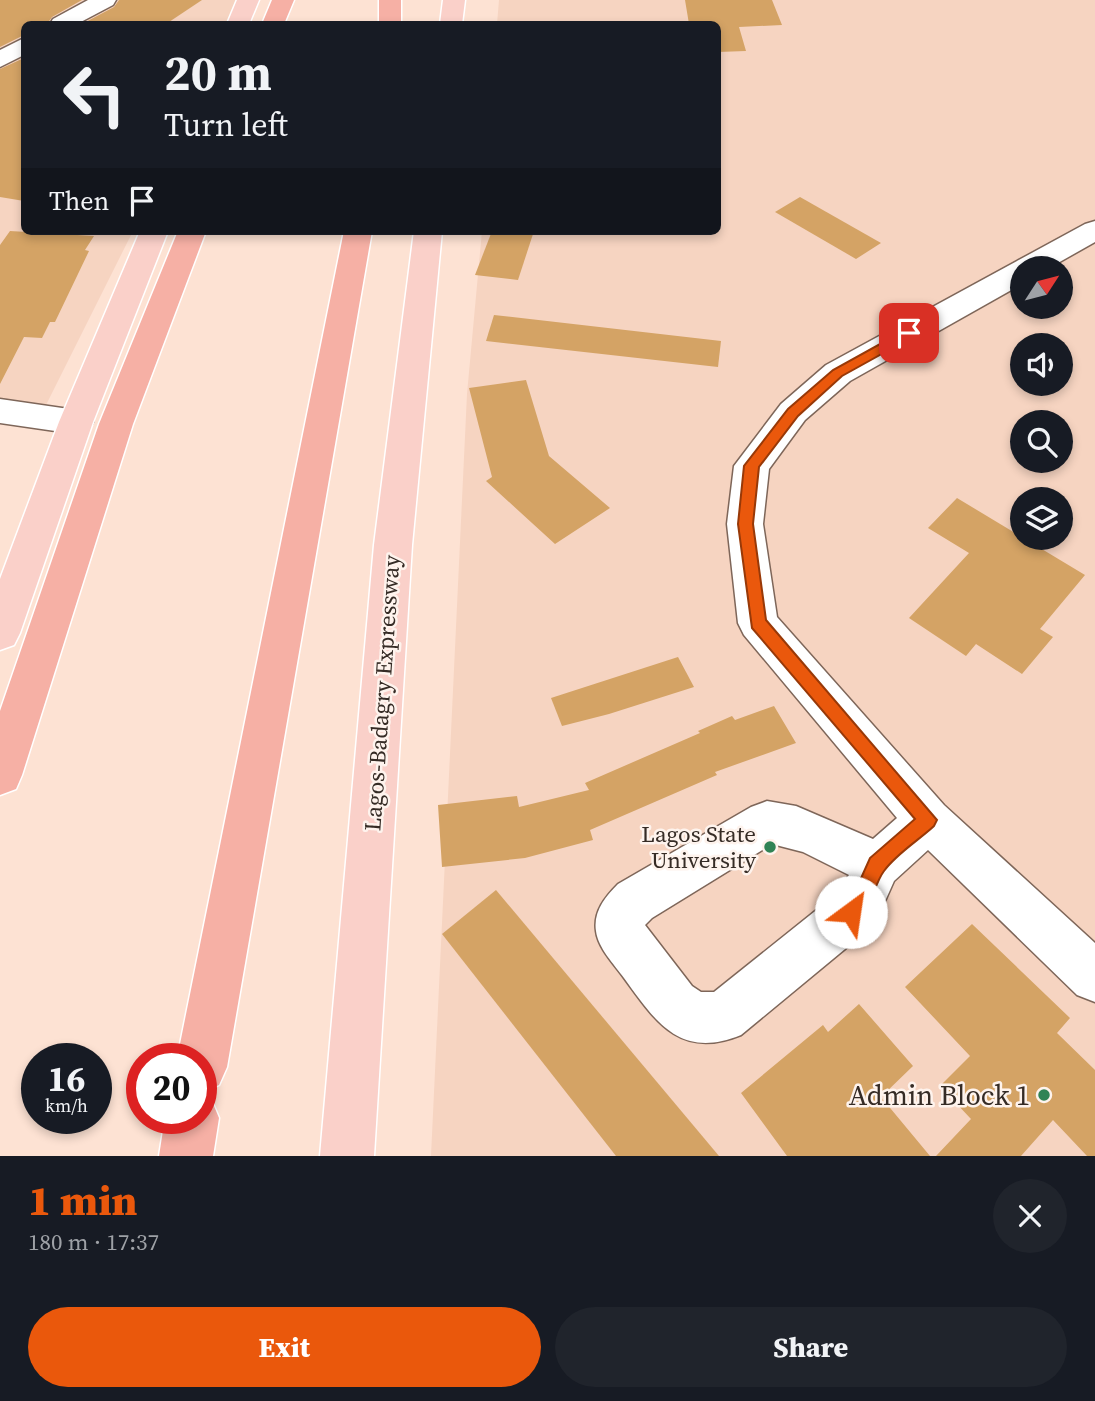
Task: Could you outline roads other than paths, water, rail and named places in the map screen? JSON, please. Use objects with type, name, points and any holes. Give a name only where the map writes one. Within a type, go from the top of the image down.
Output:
[{"type":"highway","points":[[274,21],[283,0]]},
{"type":"highway","points":[[390,0],[390,21]]},
{"type":"highway","points":[[0,775],[116,424],[190,235]]},
{"type":"highway","points":[[206,1043],[357,235]]},
{"type":"highway","points":[[186,1156],[189,1134]]},
{"type":"main road","points":[[239,21],[248,0]]},
{"type":"main road","points":[[451,21],[454,0]]},
{"type":"main road","points":[[0,634],[76,422],[152,235]]},
{"type":"main road","name":"Lagos-Badagry Expressway","points":[[347,1156],[393,545],[428,235]]},
{"type":"street","points":[[66,21],[105,0]]},
{"type":"street","points":[[0,60],[21,47]]},
{"type":"street","points":[[1048,256],[1095,230]]},
{"type":"street","points":[[1010,278],[838,373],[793,412],[752,466],[745,524],[758,623],[928,820],[1095,977]]},
{"type":"street","points":[[0,411],[76,422]]},
{"type":"street","points":[[877,865],[815,834],[788,824],[767,822],[635,901],[621,915],[620,932],[674,1004],[694,1018],[723,1017],[851,912],[865,892],[877,865],[928,820]]},
{"type":"place","name":"Lagos State University","points":[[770,847]]},
{"type":"place","name":"Admin Block 1","points":[[1044,1095]]}]
